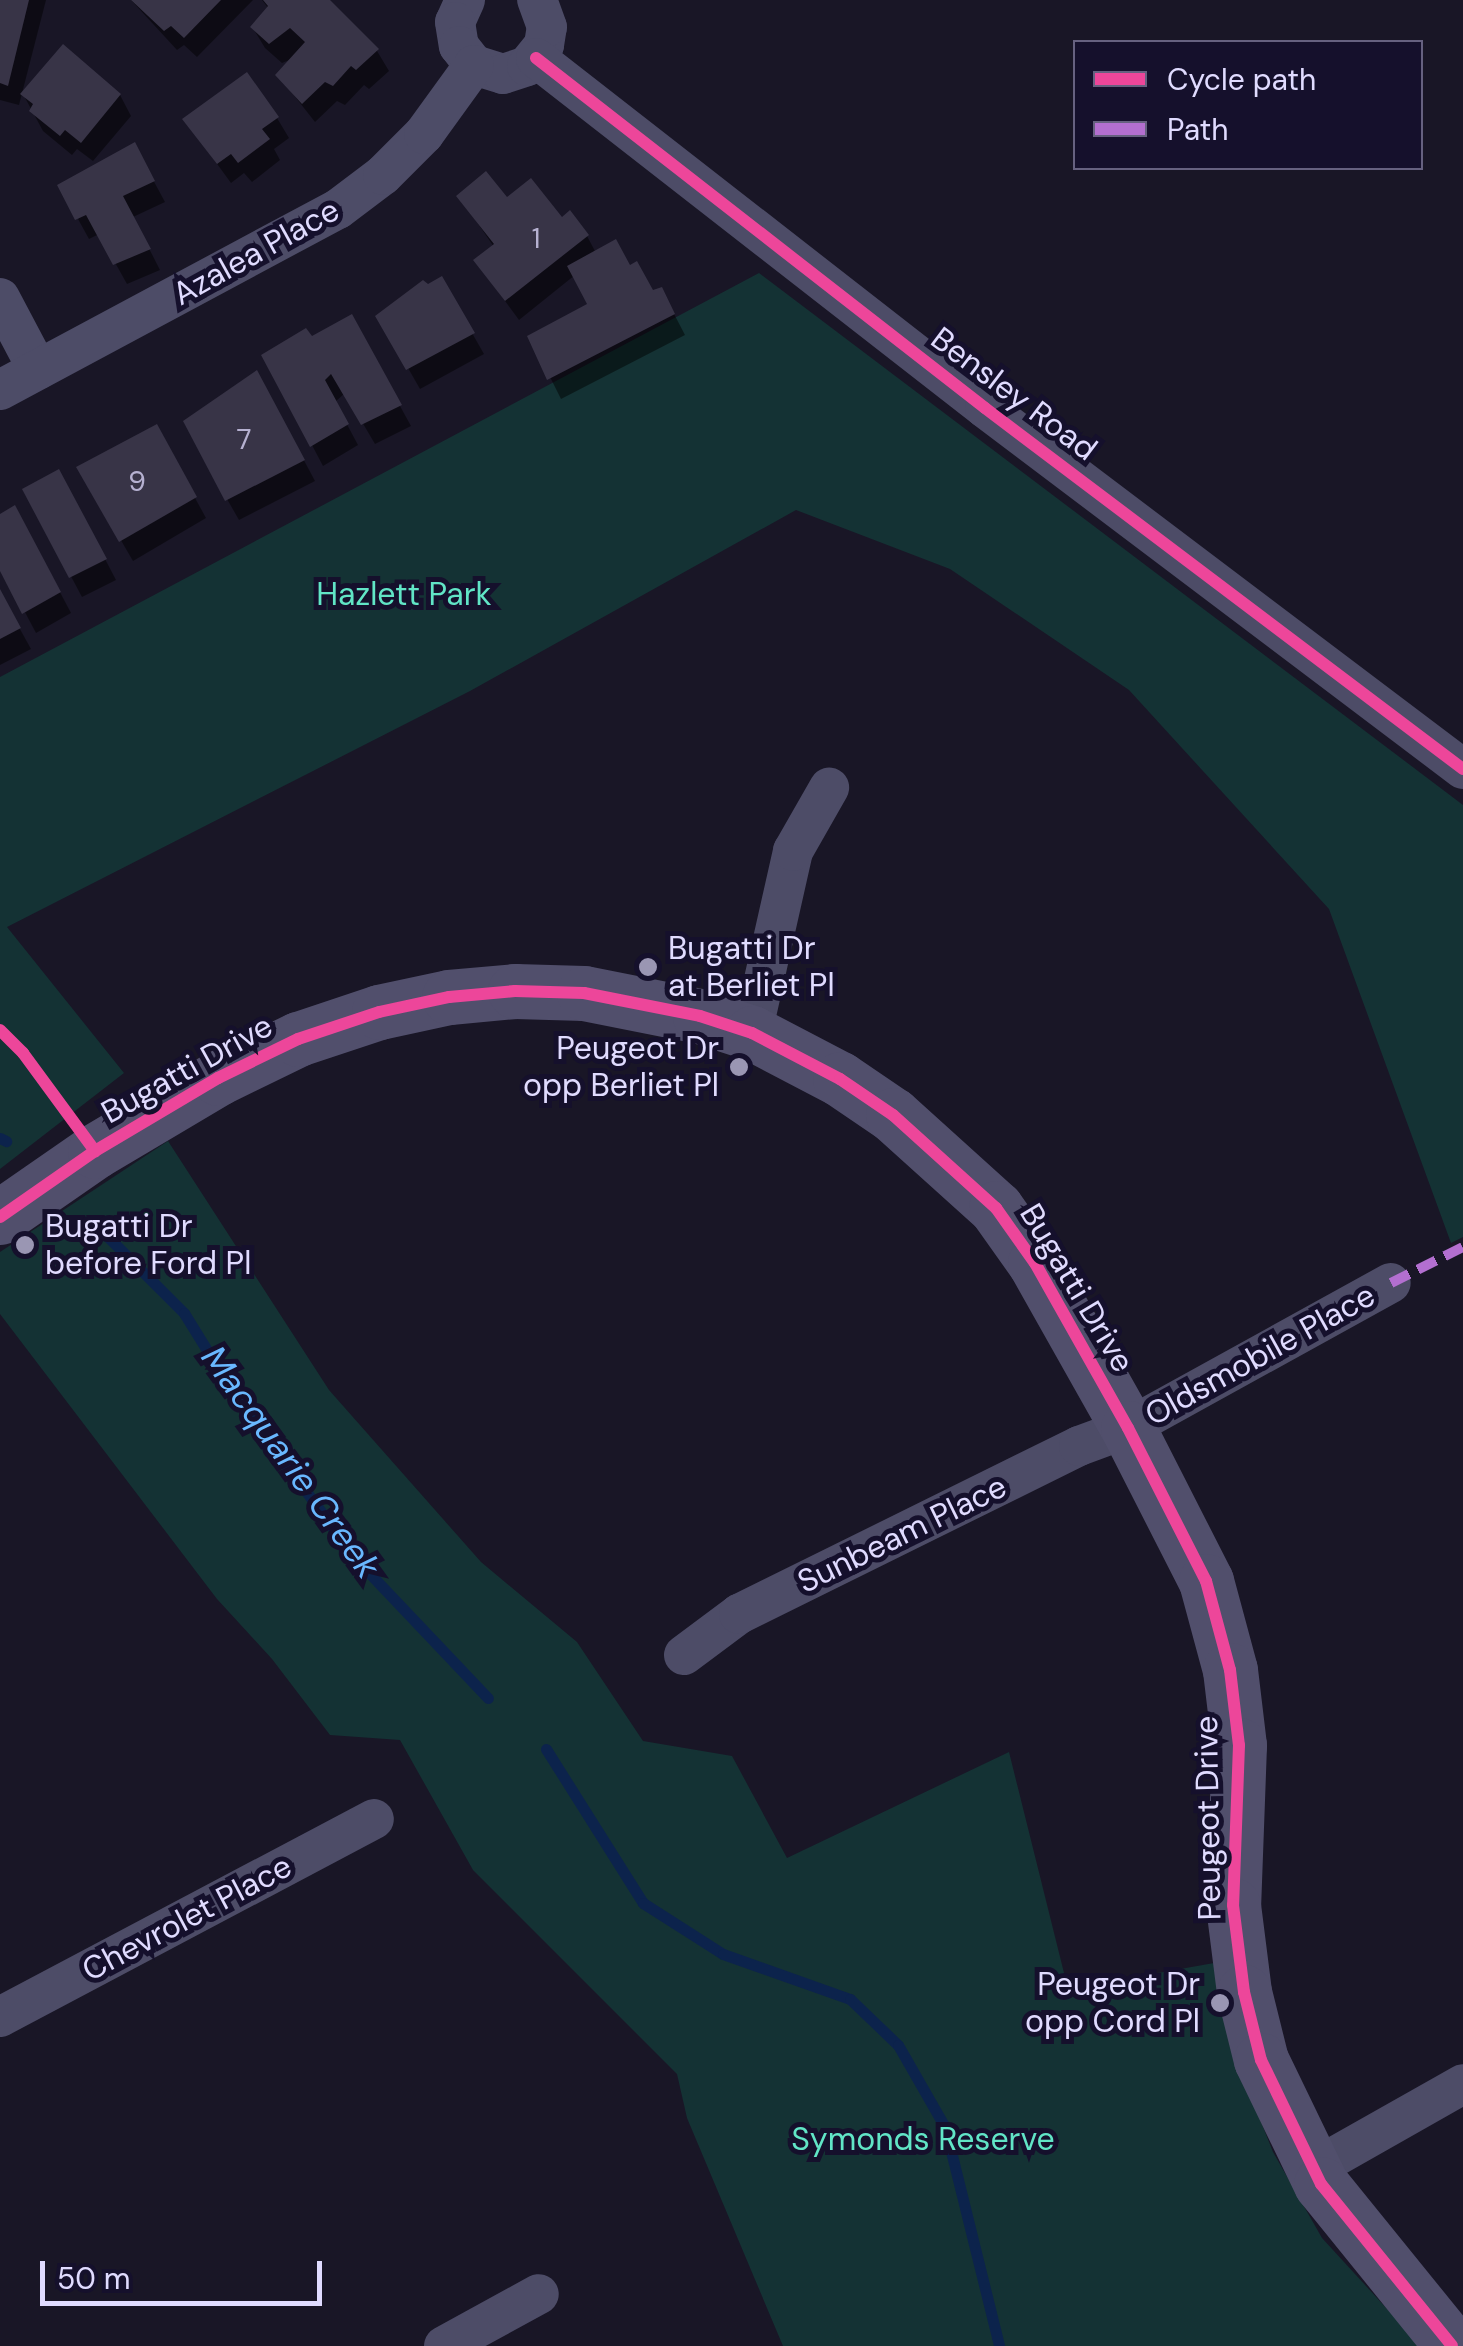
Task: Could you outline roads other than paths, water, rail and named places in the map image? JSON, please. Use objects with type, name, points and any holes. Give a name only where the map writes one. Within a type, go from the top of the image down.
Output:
[{"type":"street","points":[[465,0],[455,34],[466,58],[474,65],[502,74],[536,58],[546,27],[538,0]]},
{"type":"street","name":"Bensley Road","points":[[536,58],[986,408],[1463,768]]},
{"type":"street","name":"Azalea Place","points":[[0,390],[338,209],[383,175],[424,134],[474,65]]},
{"type":"street","points":[[0,298],[38,370]]},
{"type":"street","points":[[752,1033],[792,851],[829,788]]},
{"type":"street","name":"Bugatti Drive","points":[[0,1217],[95,1151],[218,1078],[298,1039],[380,1012],[465,996],[584,994],[642,1002],[752,1033],[840,1079],[893,1115],[996,1208],[1035,1263],[1128,1428]]},
{"type":"street","name":"Oldsmobile Place","points":[[1128,1428],[1391,1283]]},
{"type":"street","name":"Sunbeam Place","points":[[684,1656],[739,1614],[1080,1446],[1128,1428]]},
{"type":"street","name":"Peugeot Drive","points":[[1128,1428],[1206,1582],[1230,1670],[1239,1745],[1234,1905],[1244,1992],[1261,2060],[1313,2169],[1452,2346]]},
{"type":"street","name":"Chevrolet Place","points":[[0,2017],[374,1818]]},
{"type":"street","points":[[1313,2169],[1463,2084]]},
{"type":"street","points":[[444,2346],[539,2294]]},
{"type":"waterway","name":"Macquarie Creek","points":[[0,1138],[6,1141]]},
{"type":"waterway","name":"Macquarie Creek","points":[[96,1225],[184,1313],[229,1386],[355,1558],[488,1698]]},
{"type":"waterway","name":"Macquarie Creek","points":[[546,1749],[643,1903],[723,1954],[850,1999],[898,2045],[945,2127],[999,2346]]},
{"type":"place","name":"Bugatti Dr at Berliet Pl","points":[[648,967]]},
{"type":"place","name":"Peugeot Dr opp Berliet Pl","points":[[739,1067]]},
{"type":"place","name":"Bugatti Dr before Ford Pl","points":[[25,1245]]},
{"type":"place","name":"Peugeot Dr opp Cord Pl","points":[[1220,2003]]},
{"type":"park label","name":"Hazlett Park","points":[[404,594]]},
{"type":"park label","name":"Symonds Reserve","points":[[923,2139]]}]
